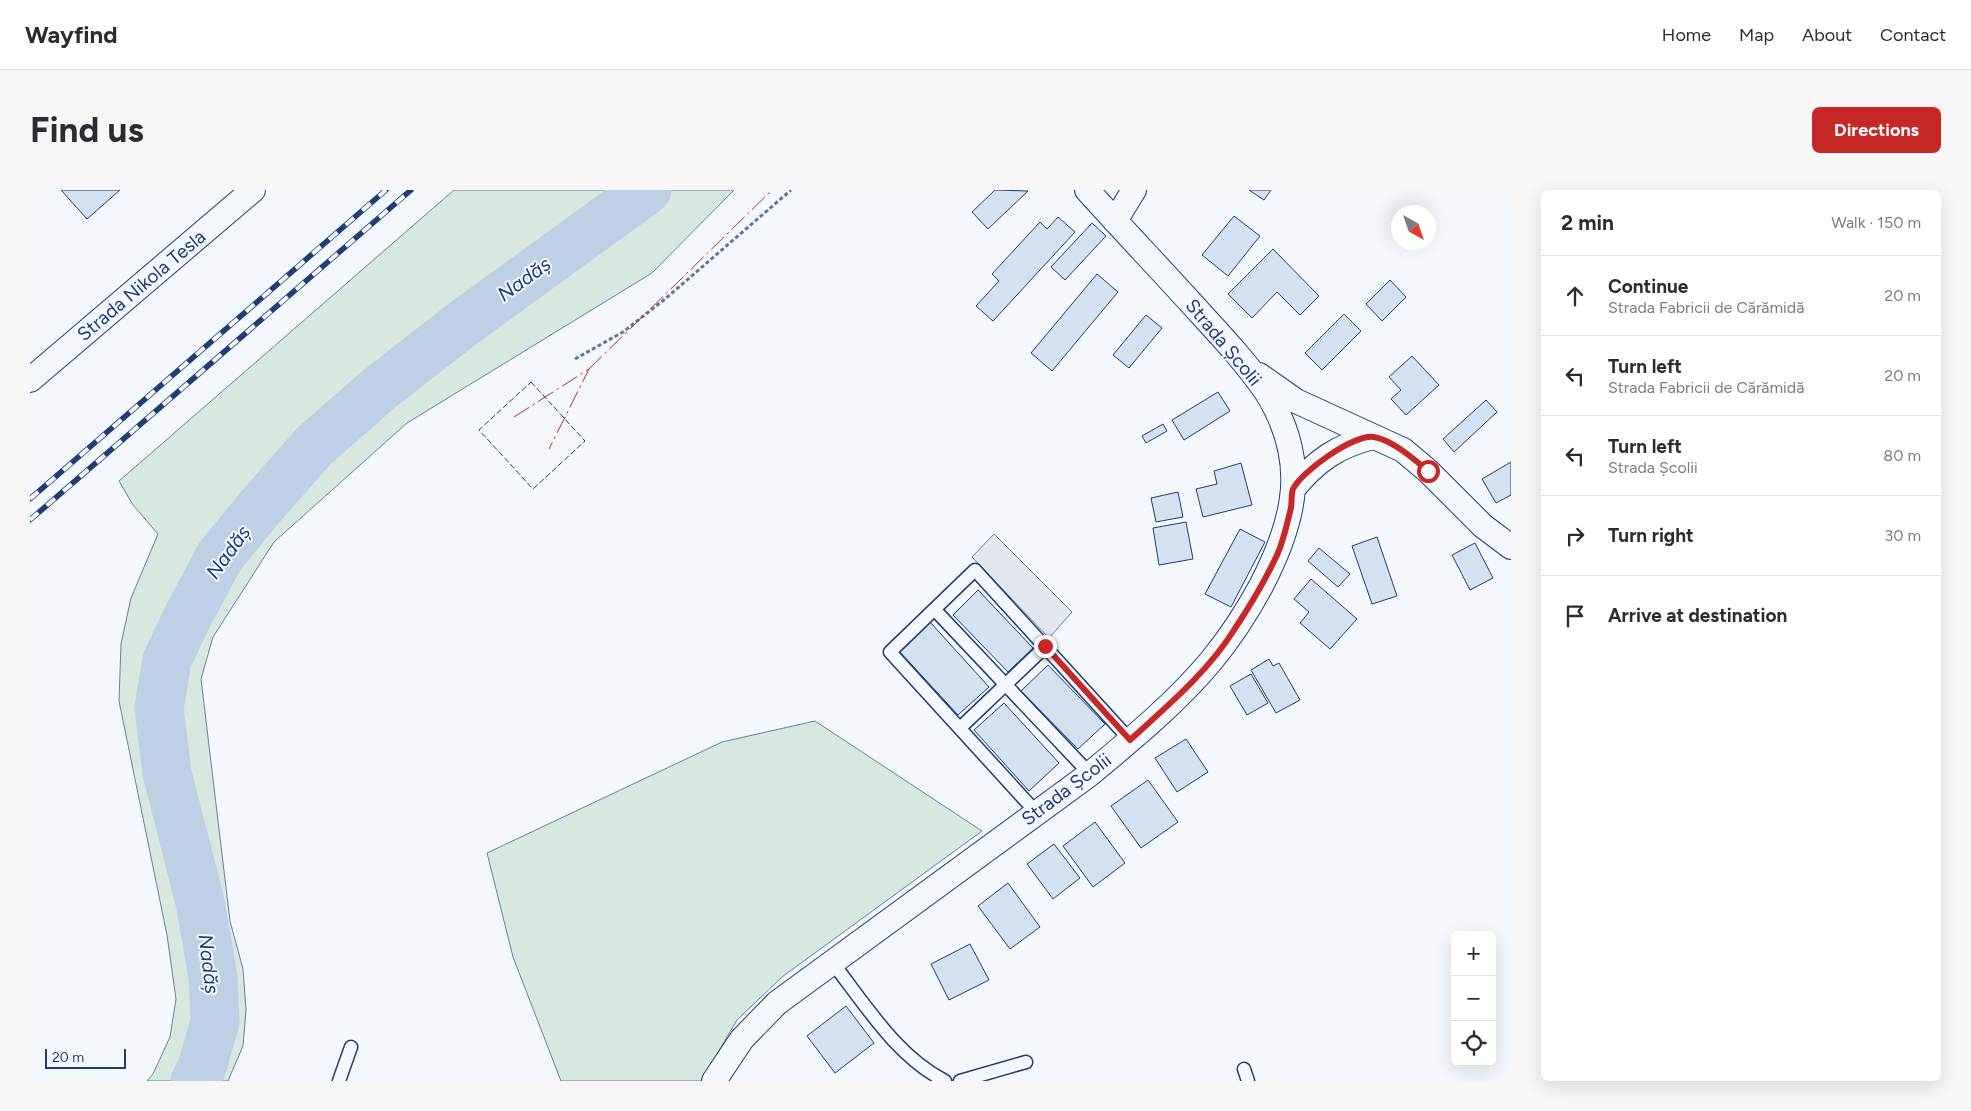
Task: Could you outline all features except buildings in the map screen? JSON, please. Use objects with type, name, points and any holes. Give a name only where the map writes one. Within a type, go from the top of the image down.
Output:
[{"type":"street","name":"Strada Nikola Tesla","points":[[30,380],[253,190]]},
{"type":"street","name":"Strada Școlii","points":[[714,1081],[742,1039],[777,1003],[1090,774],[1185,689],[1211,661],[1233,632],[1278,553],[1286,527],[1293,489],[1293,466],[1285,433],[1267,394],[1248,366],[1087,190]]},
{"type":"street","points":[[1115,220],[1134,190]]},
{"type":"street","points":[[1248,366],[1296,401],[1403,450],[1428,471],[1483,526],[1511,547]]},
{"type":"street","points":[[1293,489],[1309,470],[1332,452],[1351,443],[1373,437]]},
{"type":"lane","points":[[1036,812],[890,652],[975,570],[1130,740]]},
{"type":"lane","points":[[935,610],[1090,774]]},
{"type":"lane","points":[[960,728],[1045,646]]},
{"type":"lane","points":[[832,962],[901,1049],[928,1072],[945,1081]]},
{"type":"lane","points":[[339,1081],[351,1047]]},
{"type":"lane","points":[[960,1081],[1026,1062]]},
{"type":"path","points":[[575,359],[623,332],[665,299],[791,190]]},
{"type":"shaded area","points":[[454,190],[734,190],[652,273],[407,423],[274,542],[213,637],[201,679],[230,921],[243,969],[246,1010],[243,1046],[228,1081],[147,1081],[153,1074],[170,1037],[176,999],[167,935],[119,701],[121,644],[131,598],[158,534],[133,505],[119,481]]},
{"type":"shaded area","points":[[994,534],[1072,612],[1049,638],[972,557]]},
{"type":"shaded area","points":[[815,721],[982,831],[782,977],[737,1020],[701,1081],[561,1081],[513,957],[487,853],[722,742]]},
{"type":"waterway","name":"Nadăș","points":[[195,1081],[201,1070],[215,1022],[213,977],[200,902],[167,773],[159,708],[167,660],[188,616],[220,556],[314,446],[379,389],[465,322],[647,190]]},
{"type":"railway","points":[[30,499],[386,190]]},
{"type":"railway","points":[[30,520],[411,190]]},
{"type":"fence","points":[[531,382],[585,441],[533,489],[479,430],[531,382]]},
{"type":"power","points":[[589,369],[772,190]]},
{"type":"power","points":[[514,417],[589,369],[549,449]]},
{"type":"route","points":[[1045,646],[1130,740],[1185,689],[1211,661],[1233,632],[1278,553],[1286,527],[1293,489],[1309,470],[1332,452],[1351,443],[1373,437],[1403,450],[1428,471]]}]
